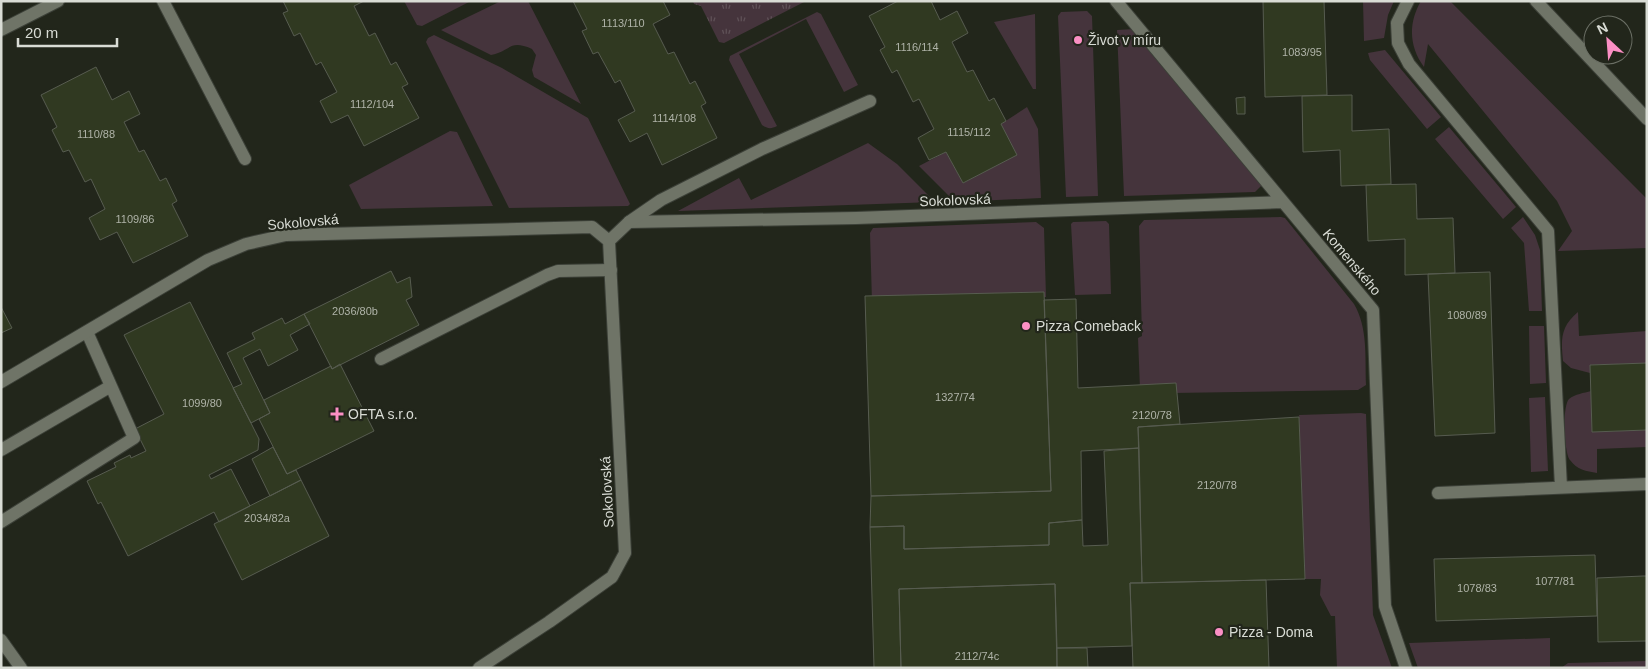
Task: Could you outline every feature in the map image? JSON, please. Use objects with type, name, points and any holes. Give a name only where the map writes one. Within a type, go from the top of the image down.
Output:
[{"type":"street","points":[[1,30],[58,1]]},
{"type":"street","points":[[163,1],[245,159]]},
{"type":"street","name":"Komenského","points":[[1116,1],[1373,310],[1385,606],[1406,668]]},
{"type":"street","points":[[1408,1],[1397,23],[1398,43],[1409,64],[1548,231],[1561,487]]},
{"type":"street","points":[[1536,1],[1647,119]]},
{"type":"street","points":[[609,241],[629,222],[669,195],[762,149],[870,101]]},
{"type":"street","name":"Sokolovská","points":[[629,222],[856,218],[1283,202]]},
{"type":"street","name":"Sokolovská","points":[[1,382],[208,260],[246,244],[286,235],[592,227],[609,241],[625,553],[612,577],[549,622],[479,668]]},
{"type":"street","points":[[381,360],[547,275],[558,271],[611,270]]},
{"type":"street","points":[[1,522],[134,438],[87,332]]},
{"type":"street","points":[[1,450],[111,386]]},
{"type":"street","points":[[1438,493],[1647,484]]},
{"type":"street","points":[[1,640],[21,668]]},
{"type":"green space","points":[[404,1],[471,1],[422,26],[417,25]]},
{"type":"green space","points":[[501,1],[528,1],[581,104],[534,77],[532,70],[536,55],[532,49],[514,45],[491,55],[441,30]]},
{"type":"green space","points":[[693,1],[806,1],[724,43],[719,42],[701,6],[694,4]]},
{"type":"green space","points":[[1363,1],[1394,1],[1388,15],[1384,38],[1364,41]]},
{"type":"green space","points":[[1421,1],[1450,1],[1647,199],[1647,248],[1558,251],[1572,231],[1557,201],[1428,44],[1424,67],[1419,59],[1413,43],[1412,26]]},
{"type":"green space","points":[[1087,11],[1092,16],[1098,196],[1066,197],[1058,16],[1061,12]]},
{"type":"green space","points":[[817,12],[821,14],[858,85],[844,92],[806,19],[739,54],[777,126],[766,127],[762,125],[729,60],[730,56]]},
{"type":"green space","points":[[1035,14],[1036,89],[1033,89],[994,22]]},
{"type":"green space","points":[[1135,29],[1262,185],[1255,192],[1124,196],[1117,30]]},
{"type":"green space","points":[[434,35],[502,68],[588,118],[630,204],[628,206],[509,208],[426,42],[428,38]]},
{"type":"green space","points":[[1385,50],[1441,117],[1427,129],[1370,60],[1368,53]]},
{"type":"green space","points":[[1027,107],[1038,129],[1041,198],[955,202],[919,166],[946,152],[963,183],[1016,155],[1001,124]]},
{"type":"green space","points":[[1449,127],[1516,207],[1503,219],[1435,139]]},
{"type":"green space","points":[[450,131],[457,132],[493,206],[361,209],[349,185]]},
{"type":"green space","points":[[868,143],[897,164],[935,202],[678,211],[739,178],[751,200]]},
{"type":"green space","points":[[1523,217],[1535,235],[1540,250],[1542,311],[1529,311],[1524,243],[1511,228]]},
{"type":"green space","points":[[1285,218],[1354,304],[1364,333],[1366,385],[1358,390],[1172,393],[1140,389],[1138,338],[1142,336],[1139,226],[1144,220]]},
{"type":"green space","points":[[1106,221],[1109,224],[1111,294],[1075,295],[1071,224],[1073,222]]},
{"type":"green space","points":[[1036,222],[1044,228],[1046,297],[872,302],[870,233],[873,228]]},
{"type":"green space","points":[[1578,312],[1579,336],[1647,331],[1647,363],[1590,365],[1590,373],[1571,368],[1563,361],[1562,340],[1568,323]]},
{"type":"green space","points":[[1529,326],[1544,326],[1546,383],[1530,384]]},
{"type":"green space","points":[[1591,391],[1592,432],[1647,430],[1647,447],[1597,449],[1597,473],[1582,470],[1570,460],[1565,439],[1565,410],[1569,399]]},
{"type":"green space","points":[[1545,397],[1548,471],[1531,472],[1529,398]]},
{"type":"green space","points":[[1366,414],[1373,615],[1392,668],[1337,668],[1335,616],[1331,616],[1320,595],[1321,579],[1305,579],[1299,415]]},
{"type":"green space","points":[[1550,638],[1550,668],[1418,668],[1409,643]]},
{"type":"green space","points":[[1647,661],[1647,668],[1561,668],[1568,663]]},
{"type":"building","points":[[283,1],[364,1],[354,6],[369,36],[375,33],[391,65],[396,62],[408,84],[402,87],[419,118],[364,146],[348,115],[331,123],[320,101],[337,92],[321,62],[316,65],[300,33],[294,36],[283,13],[288,11]]},
{"type":"building","points":[[573,1],[663,1],[670,15],[653,24],[668,54],[674,52],[690,84],[695,81],[706,103],[701,106],[717,138],[662,165],[647,133],[630,142],[618,120],[635,111],[620,80],[615,83],[598,52],[593,54],[582,31],[587,29]]},
{"type":"building","points":[[898,1],[931,1],[940,20],[957,11],[968,33],[952,42],[967,72],[973,70],[989,101],[994,98],[1006,121],[1001,124],[1017,155],[963,183],[946,152],[929,160],[918,138],[934,129],[919,99],[913,102],[897,70],[892,73],[880,50],[885,47],[869,16]]},
{"type":"building","points":[[1263,1],[1324,1],[1327,95],[1265,97]]},
{"type":"building","points":[[96,67],[112,100],[129,91],[140,114],[124,122],[139,152],[144,150],[160,181],[166,178],[177,201],[172,204],[188,236],[133,263],[117,232],[100,240],[89,218],[105,209],[91,179],[85,182],[69,150],[63,152],[52,130],[57,127],[41,95]]},
{"type":"building","points":[[1352,95],[1352,131],[1389,129],[1391,184],[1341,186],[1340,150],[1303,152],[1302,96]]},
{"type":"building","points":[[1245,97],[1245,114],[1237,114],[1236,98]]},
{"type":"building","points":[[1416,184],[1417,219],[1453,218],[1455,273],[1405,275],[1405,239],[1368,241],[1366,185]]},
{"type":"building","points":[[391,271],[397,283],[410,277],[412,297],[406,300],[419,325],[332,369],[304,314]]},
{"type":"building","points":[[1490,272],[1495,433],[1435,436],[1428,274]]},
{"type":"building","points":[[1044,292],[1051,491],[871,496],[865,296]]},
{"type":"building","points":[[1076,299],[1078,388],[1176,383],[1180,424],[1138,427],[1139,448],[1081,451],[1082,520],[1049,523],[1049,545],[904,549],[904,526],[870,527],[871,496],[1051,491],[1044,300]]},
{"type":"building","points":[[190,302],[259,439],[258,450],[209,475],[211,479],[231,469],[250,506],[219,522],[214,512],[128,556],[101,502],[98,504],[87,481],[116,467],[114,463],[130,455],[131,458],[146,451],[135,429],[164,414],[124,335]]},
{"type":"building","points":[[1,307],[12,328],[1,333]]},
{"type":"building","points":[[304,314],[310,324],[290,335],[298,350],[268,366],[260,349],[243,358],[270,413],[251,423],[233,388],[242,384],[227,353],[255,339],[252,333],[282,318],[285,324]]},
{"type":"building","points":[[1647,363],[1647,430],[1592,432],[1590,365]]},
{"type":"building","points":[[340,364],[374,431],[287,474],[259,419],[270,413],[264,400],[331,366],[332,369]]},
{"type":"building","points":[[1299,417],[1305,579],[1142,583],[1138,427]]},
{"type":"building","points":[[273,447],[287,474],[296,470],[301,480],[270,496],[252,459]]},
{"type":"building","points":[[1139,448],[1142,583],[1130,583],[1132,646],[1057,648],[1055,584],[899,589],[901,668],[874,668],[870,527],[904,526],[904,549],[1049,545],[1049,523],[1082,520],[1083,546],[1108,545],[1104,451]]},
{"type":"building","points":[[301,480],[329,536],[242,580],[214,524]]},
{"type":"building","points":[[1595,555],[1597,616],[1436,621],[1434,559]]},
{"type":"building","points":[[1647,576],[1647,641],[1598,642],[1597,578]]},
{"type":"building","points":[[1266,580],[1269,668],[1133,668],[1130,583]]},
{"type":"building","points":[[1055,584],[1057,668],[901,668],[899,589]]},
{"type":"building","points":[[1057,648],[1087,648],[1088,668],[1057,668]]},
{"type":"place","name":"Život v míru","points":[[1078,40]]},
{"type":"place","name":"Pizza Comeback","points":[[1026,326]]},
{"type":"place","name":"OFTA s.r.o.","points":[[337,414]]},
{"type":"place","name":"Pizza - Doma","points":[[1219,632]]}]
